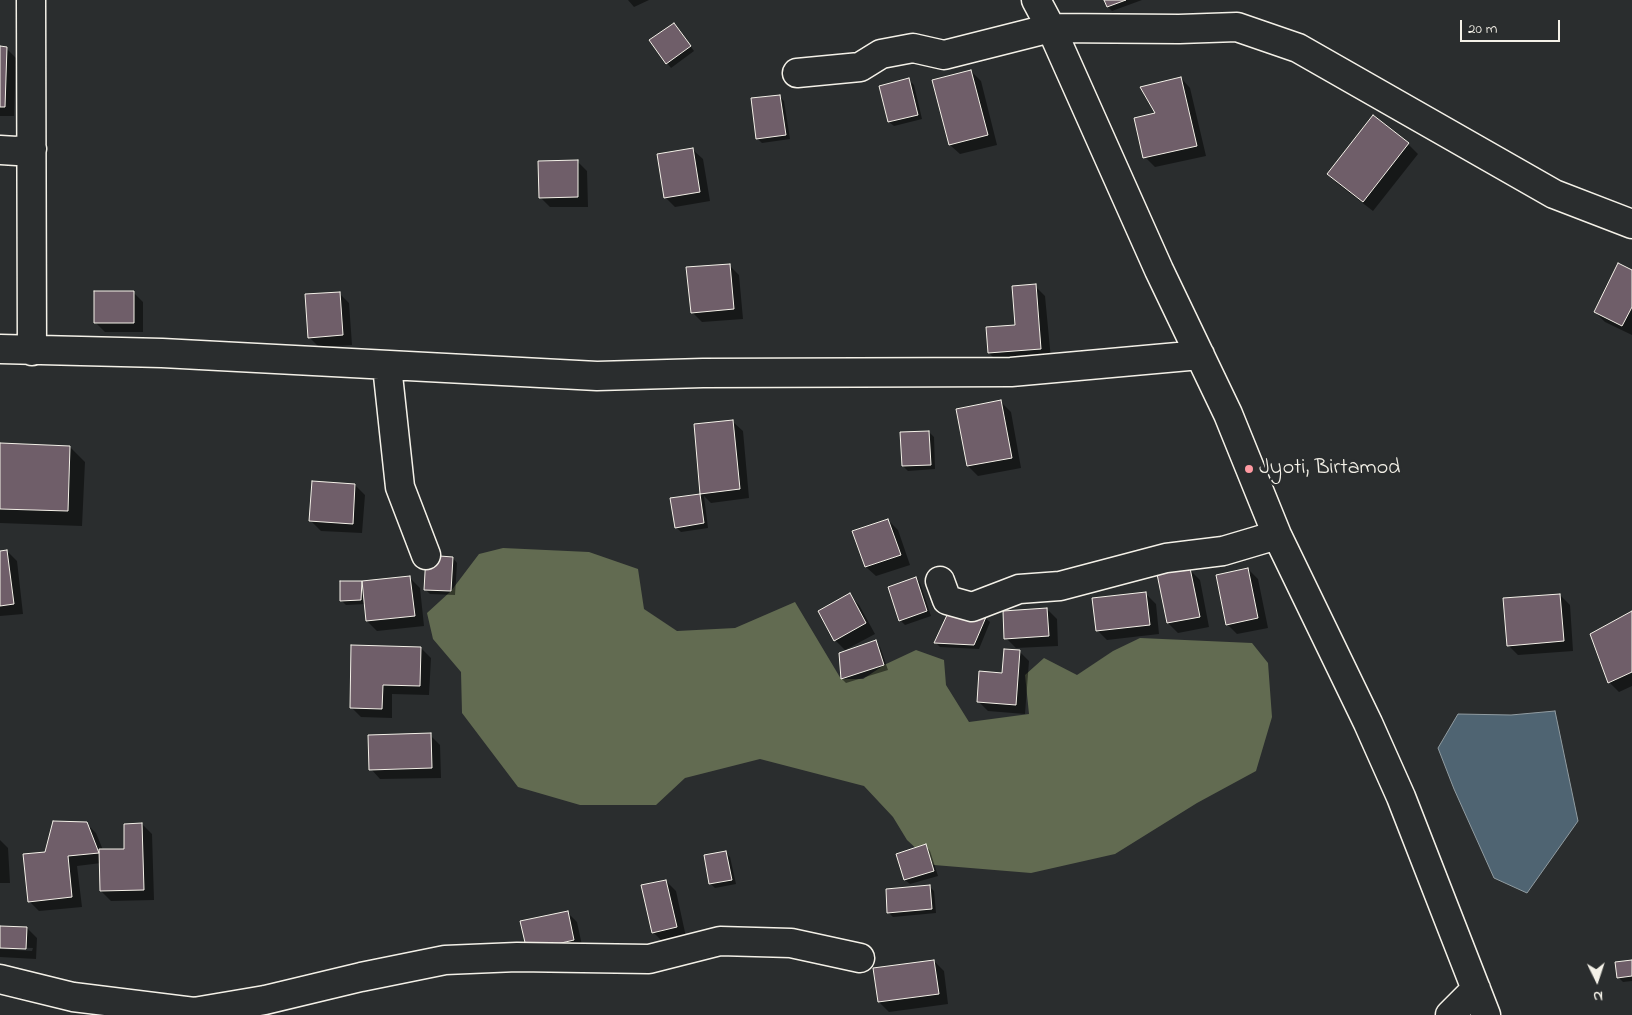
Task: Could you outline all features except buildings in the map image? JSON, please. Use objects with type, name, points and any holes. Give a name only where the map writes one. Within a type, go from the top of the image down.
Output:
[{"type":"street","points":[[31,0],[32,351]]},
{"type":"street","points":[[1036,0],[1051,28],[1159,270],[1228,414],[1278,535],[1368,723],[1401,797],[1486,1015]]},
{"type":"street","points":[[797,73],[860,67],[881,54],[913,48],[944,55],[1051,28],[1179,29],[1238,27],[1298,48],[1554,194],[1632,224]]},
{"type":"street","points":[[0,150],[32,149]]},
{"type":"street","points":[[0,349],[162,353],[597,376],[703,373],[1011,372],[1200,355]]},
{"type":"street","points":[[387,366],[400,487],[426,555]]},
{"type":"street","points":[[940,581],[947,600],[972,607],[1019,589],[1060,586],[1166,558],[1222,551],[1278,535]]},
{"type":"street","points":[[0,979],[73,997],[194,1012],[265,1000],[445,960],[517,957],[649,959],[720,940],[791,943],[860,958]]},
{"type":"street","points":[[1450,1015],[1476,989]]},
{"type":"green space","points":[[503,548],[589,552],[638,569],[644,609],[677,631],[735,628],[795,602],[841,679],[863,679],[884,665],[916,650],[944,660],[946,685],[969,722],[1029,714],[1025,675],[1044,658],[1077,675],[1113,651],[1140,638],[1252,643],[1268,663],[1272,717],[1256,771],[1197,803],[1115,854],[1031,873],[934,865],[907,840],[893,817],[864,786],[760,759],[685,778],[656,805],[580,805],[518,787],[462,713],[461,672],[433,639],[427,613],[451,591],[479,554]]},
{"type":"water","points":[[1555,711],[1578,821],[1527,893],[1494,878],[1454,789],[1438,748],[1458,714],[1511,715]]},
{"type":"place","name":"Jyoti, Birtamod","points":[[1249,469]]}]
